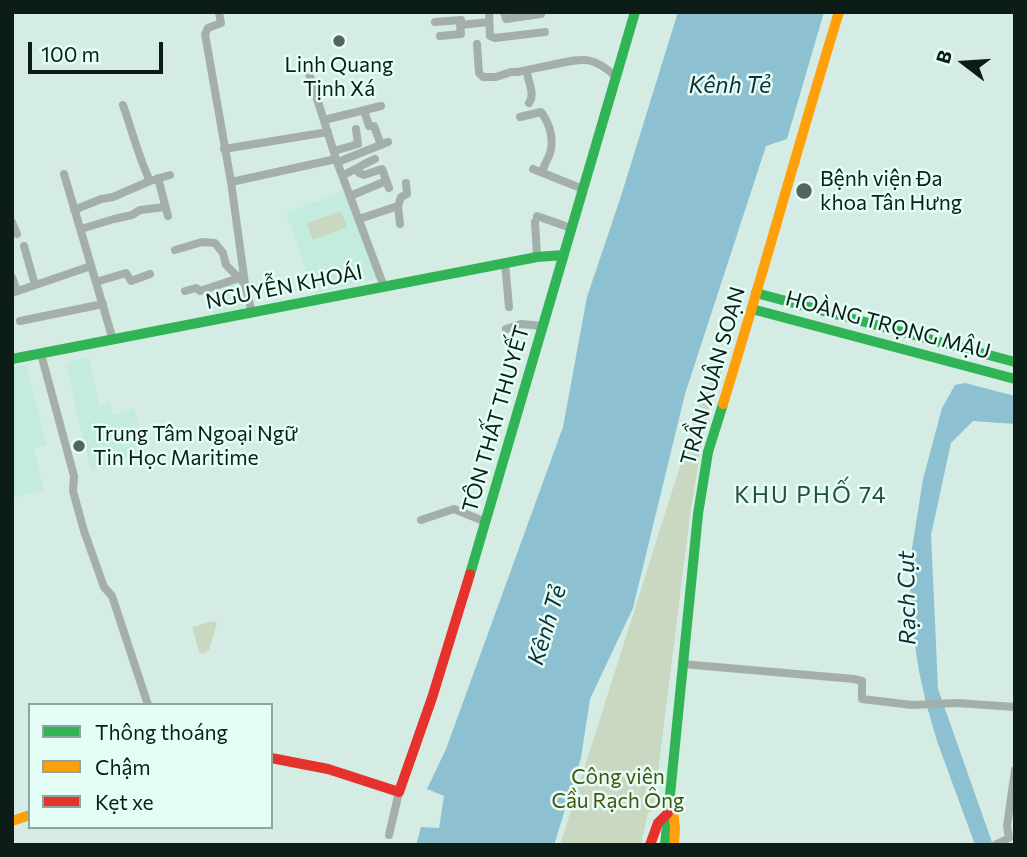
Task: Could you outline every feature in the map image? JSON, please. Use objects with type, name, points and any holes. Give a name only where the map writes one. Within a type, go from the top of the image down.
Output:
[{"type":"main road","name":"TÔN THẤT THUYẾT","points":[[399,792],[424,722],[486,522],[635,12]]},
{"type":"main road","name":"TRẦN XUÂN SOẠN","points":[[650,845],[657,824],[669,808],[698,514],[708,452],[839,12]]},
{"type":"main road","name":"NGUYỄN KHOÁI","points":[[12,359],[505,263],[563,255]]},
{"type":"main road","name":"HOÀNG TRỌNG MẬU","points":[[757,293],[1015,362]]},
{"type":"main road","name":"HOÀNG TRỌNG MẬU","points":[[752,309],[1015,379]]},
{"type":"main road","points":[[931,356],[934,341]]},
{"type":"main road","points":[[273,758],[328,769],[399,792]]},
{"type":"main road","name":"TRẦN XUÂN SOẠN","points":[[669,808],[674,814],[674,845]]},
{"type":"main road","points":[[665,845],[669,808]]},
{"type":"street","points":[[219,12],[221,23],[208,28],[205,34],[231,182],[242,281],[252,313]]},
{"type":"street","points":[[489,12],[490,36],[495,38],[545,32]]},
{"type":"street","points":[[504,12],[506,19],[541,14]]},
{"type":"street","points":[[435,22],[461,20],[460,34],[440,37]]},
{"type":"street","points":[[460,24],[489,22]]},
{"type":"street","points":[[477,44],[479,73],[483,77],[496,77],[586,59],[606,68],[616,77]]},
{"type":"street","points":[[307,67],[336,158],[384,287]]},
{"type":"street","points":[[527,70],[527,83],[533,96],[529,103]]},
{"type":"street","points":[[81,229],[124,218],[140,210],[166,211],[154,179],[142,164],[123,105]]},
{"type":"street","points":[[324,120],[380,106]]},
{"type":"street","points":[[231,182],[336,158],[385,143],[374,126],[369,126],[364,110]]},
{"type":"street","points":[[520,117],[541,112],[550,125],[551,147],[537,171],[583,189]]},
{"type":"street","points":[[336,158],[358,144],[356,129]]},
{"type":"street","points":[[224,149],[328,132]]},
{"type":"street","points":[[343,175],[375,159]]},
{"type":"street","points":[[350,195],[388,185],[382,169],[364,175],[359,173],[358,168]]},
{"type":"street","points":[[64,174],[113,340]]},
{"type":"street","points":[[74,210],[170,175]]},
{"type":"street","points":[[400,224],[398,206],[401,197],[407,194],[406,183]]},
{"type":"street","points":[[359,219],[398,206]]},
{"type":"street","points":[[537,257],[536,219],[571,228]]},
{"type":"street","points":[[12,222],[17,234]]},
{"type":"street","points":[[175,250],[202,243],[215,243],[223,253],[226,265],[242,281]]},
{"type":"street","points":[[24,246],[35,285]]},
{"type":"street","points":[[505,263],[509,307]]},
{"type":"street","points":[[12,277],[15,292],[91,266]]},
{"type":"street","points":[[96,282],[126,273],[131,281],[150,274]]},
{"type":"street","points":[[185,291],[196,288],[200,291],[242,281]]},
{"type":"street","points":[[20,321],[103,304]]},
{"type":"street","points":[[506,329],[521,324],[543,326]]},
{"type":"street","points":[[41,354],[74,476],[73,491],[84,531],[104,587],[112,596],[147,703]]},
{"type":"street","points":[[421,520],[454,509],[486,522]]},
{"type":"street","points":[[682,664],[854,679],[862,681],[862,699],[912,705],[957,703],[1015,707]]},
{"type":"street","points":[[995,845],[1009,838],[1007,826],[1015,770]]},
{"type":"street","name":"TÔN THẤT THUYẾT","points":[[388,835],[399,792]]},
{"type":"shaded area","points":[[347,190],[379,278],[315,294],[286,213]]},
{"type":"shaded area","points":[[240,281],[249,307],[214,315],[208,290]]},
{"type":"shaded area","points":[[89,356],[99,405],[110,403],[113,415],[134,408],[145,452],[91,469],[67,363]]},
{"type":"shaded area","points":[[26,365],[47,445],[34,448],[44,490],[12,498],[12,367]]},
{"type":"green space","points":[[341,211],[347,227],[313,240],[307,223]]},
{"type":"green space","name":"Công viên Cầu Rạch Ông","points":[[721,364],[723,367],[705,423],[690,515],[653,811],[648,813],[641,845],[560,845],[699,406]]},
{"type":"green space","points":[[214,621],[217,623],[209,650],[202,654],[199,652],[192,627]]},
{"type":"water","name":"Kênh Tẻ","points":[[678,12],[824,12],[787,139],[766,146],[685,394],[633,608],[590,699],[581,758],[554,845],[416,845],[421,827],[439,828],[444,796],[427,789],[446,749],[563,427],[587,297]]},
{"type":"water","points":[[965,383],[1015,396],[1015,424],[973,421],[951,443],[931,535],[938,689],[993,845],[975,845],[937,741],[919,671],[910,586],[911,555],[923,479],[942,408],[955,385]]},
{"type":"traffic: fast","points":[[470,574],[635,12]]},
{"type":"traffic: fast","points":[[12,359],[537,257],[563,255]]},
{"type":"traffic: fast","points":[[756,293],[1015,362]]},
{"type":"traffic: fast","points":[[752,309],[1015,379]]},
{"type":"traffic: fast","points":[[665,845],[698,514],[708,452],[723,404]]},
{"type":"traffic: slow","points":[[723,404],[839,12]]},
{"type":"traffic: slow","points":[[673,811],[674,845]]},
{"type":"traffic: slow","points":[[12,821],[28,816]]},
{"type":"traffic: jam","points":[[273,758],[328,769],[399,792],[432,698],[470,574]]},
{"type":"traffic: jam","points":[[650,845],[658,823],[668,813]]},
{"type":"place","name":"Linh Quang Tịnh Xá","points":[[339,41]]},
{"type":"place","name":"Bệnh viện Đa khoa Tân Hưng","points":[[804,191]]},
{"type":"place","name":"Trung Tâm Ngoại Ngữ Tin Học Maritime","points":[[79,446]]},
{"type":"district","name":"KHU PHỐ 74","points":[[811,495]]},
{"type":"water label","name":"Rạch Cụt","points":[[907,598]]}]
